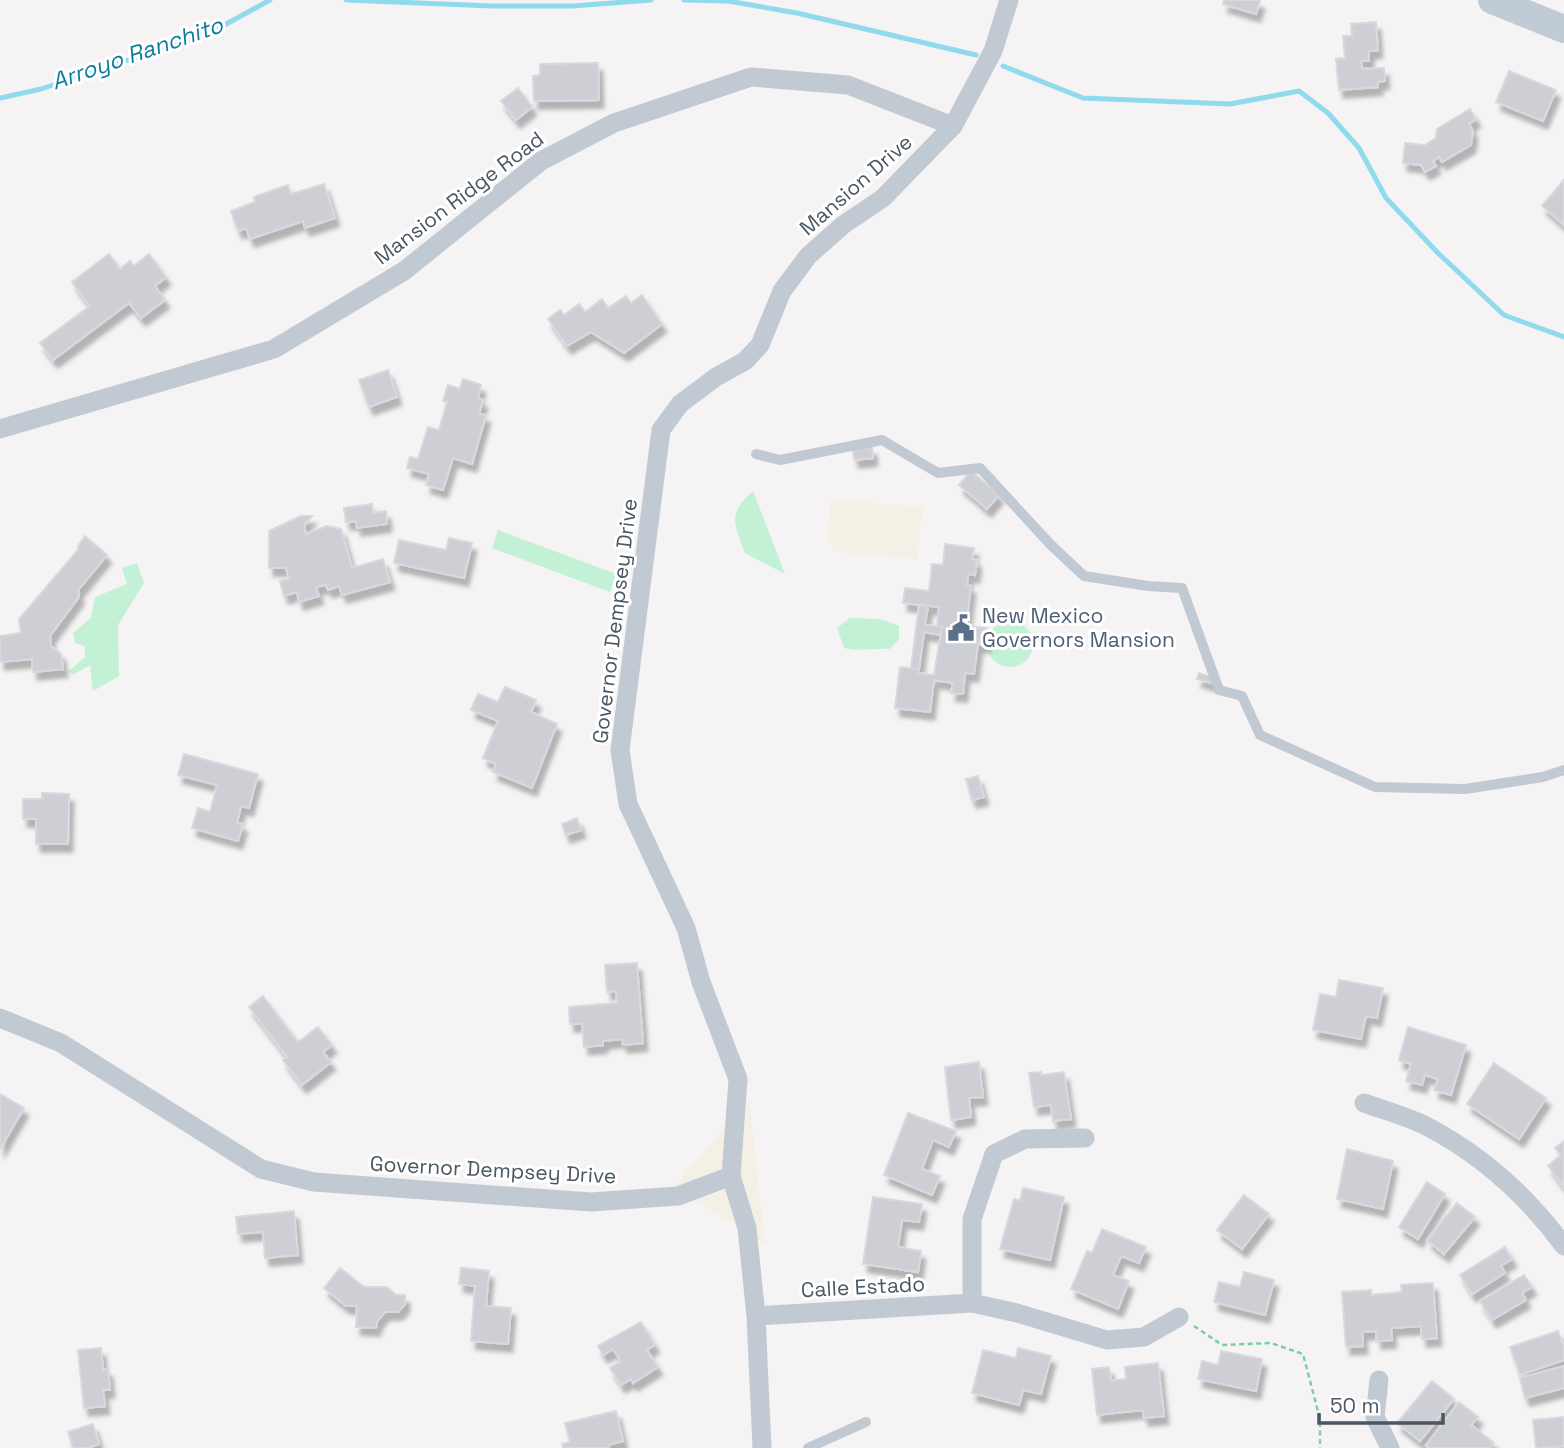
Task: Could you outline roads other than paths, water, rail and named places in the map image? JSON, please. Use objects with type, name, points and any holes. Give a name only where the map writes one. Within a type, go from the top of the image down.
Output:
[{"type":"street","name":"Mansion Drive","points":[[808,256],[843,225],[883,198],[953,126],[993,51],[1009,0]]},
{"type":"street","points":[[1492,0],[1564,29]]},
{"type":"street","name":"Mansion Ridge Road","points":[[0,429],[274,349],[404,271],[541,161],[614,122],[751,77],[848,85],[953,126]]},
{"type":"street","name":"Governor Dempsey Drive","points":[[0,1018],[61,1043],[261,1169],[314,1182],[590,1202],[678,1196],[731,1176],[738,1079],[701,982],[685,928],[628,804],[621,750],[661,430],[680,404],[716,377],[745,361],[760,345],[782,291],[808,256]]},
{"type":"street","points":[[1364,1103],[1429,1128],[1496,1170],[1540,1213],[1564,1246]]},
{"type":"street","points":[[972,1303],[972,1219],[994,1154],[1025,1139],[1085,1138]]},
{"type":"street","points":[[731,1176],[747,1228],[756,1316],[762,1448]]},
{"type":"street","name":"Calle Estado","points":[[756,1316],[972,1303],[1017,1313],[1107,1340],[1144,1337],[1179,1317]]},
{"type":"street","points":[[1379,1380],[1375,1417],[1390,1448]]},
{"type":"lane","points":[[756,454],[780,460],[882,440],[938,473],[980,468],[1051,545],[1084,576],[1147,586],[1182,588],[1219,690],[1242,696],[1260,735],[1375,787],[1465,789],[1543,777],[1564,770]]},
{"type":"lane","points":[[808,1448],[866,1422]]},
{"type":"waterway","name":"Arroyo Ranchito","points":[[0,98],[41,89],[210,33],[270,0]]},
{"type":"waterway","name":"Arroyo Ranchito","points":[[346,0],[492,6],[573,6],[651,0]]},
{"type":"waterway","name":"Arroyo Ranchito","points":[[684,0],[728,1],[797,13],[976,55]]},
{"type":"waterway","points":[[1003,66],[1083,98],[1230,104],[1299,91],[1328,113],[1359,148],[1386,198],[1438,253],[1504,315],[1564,337]]},
{"type":"place","name":"New Mexico Governors Mansion","points":[[961,628]]}]
